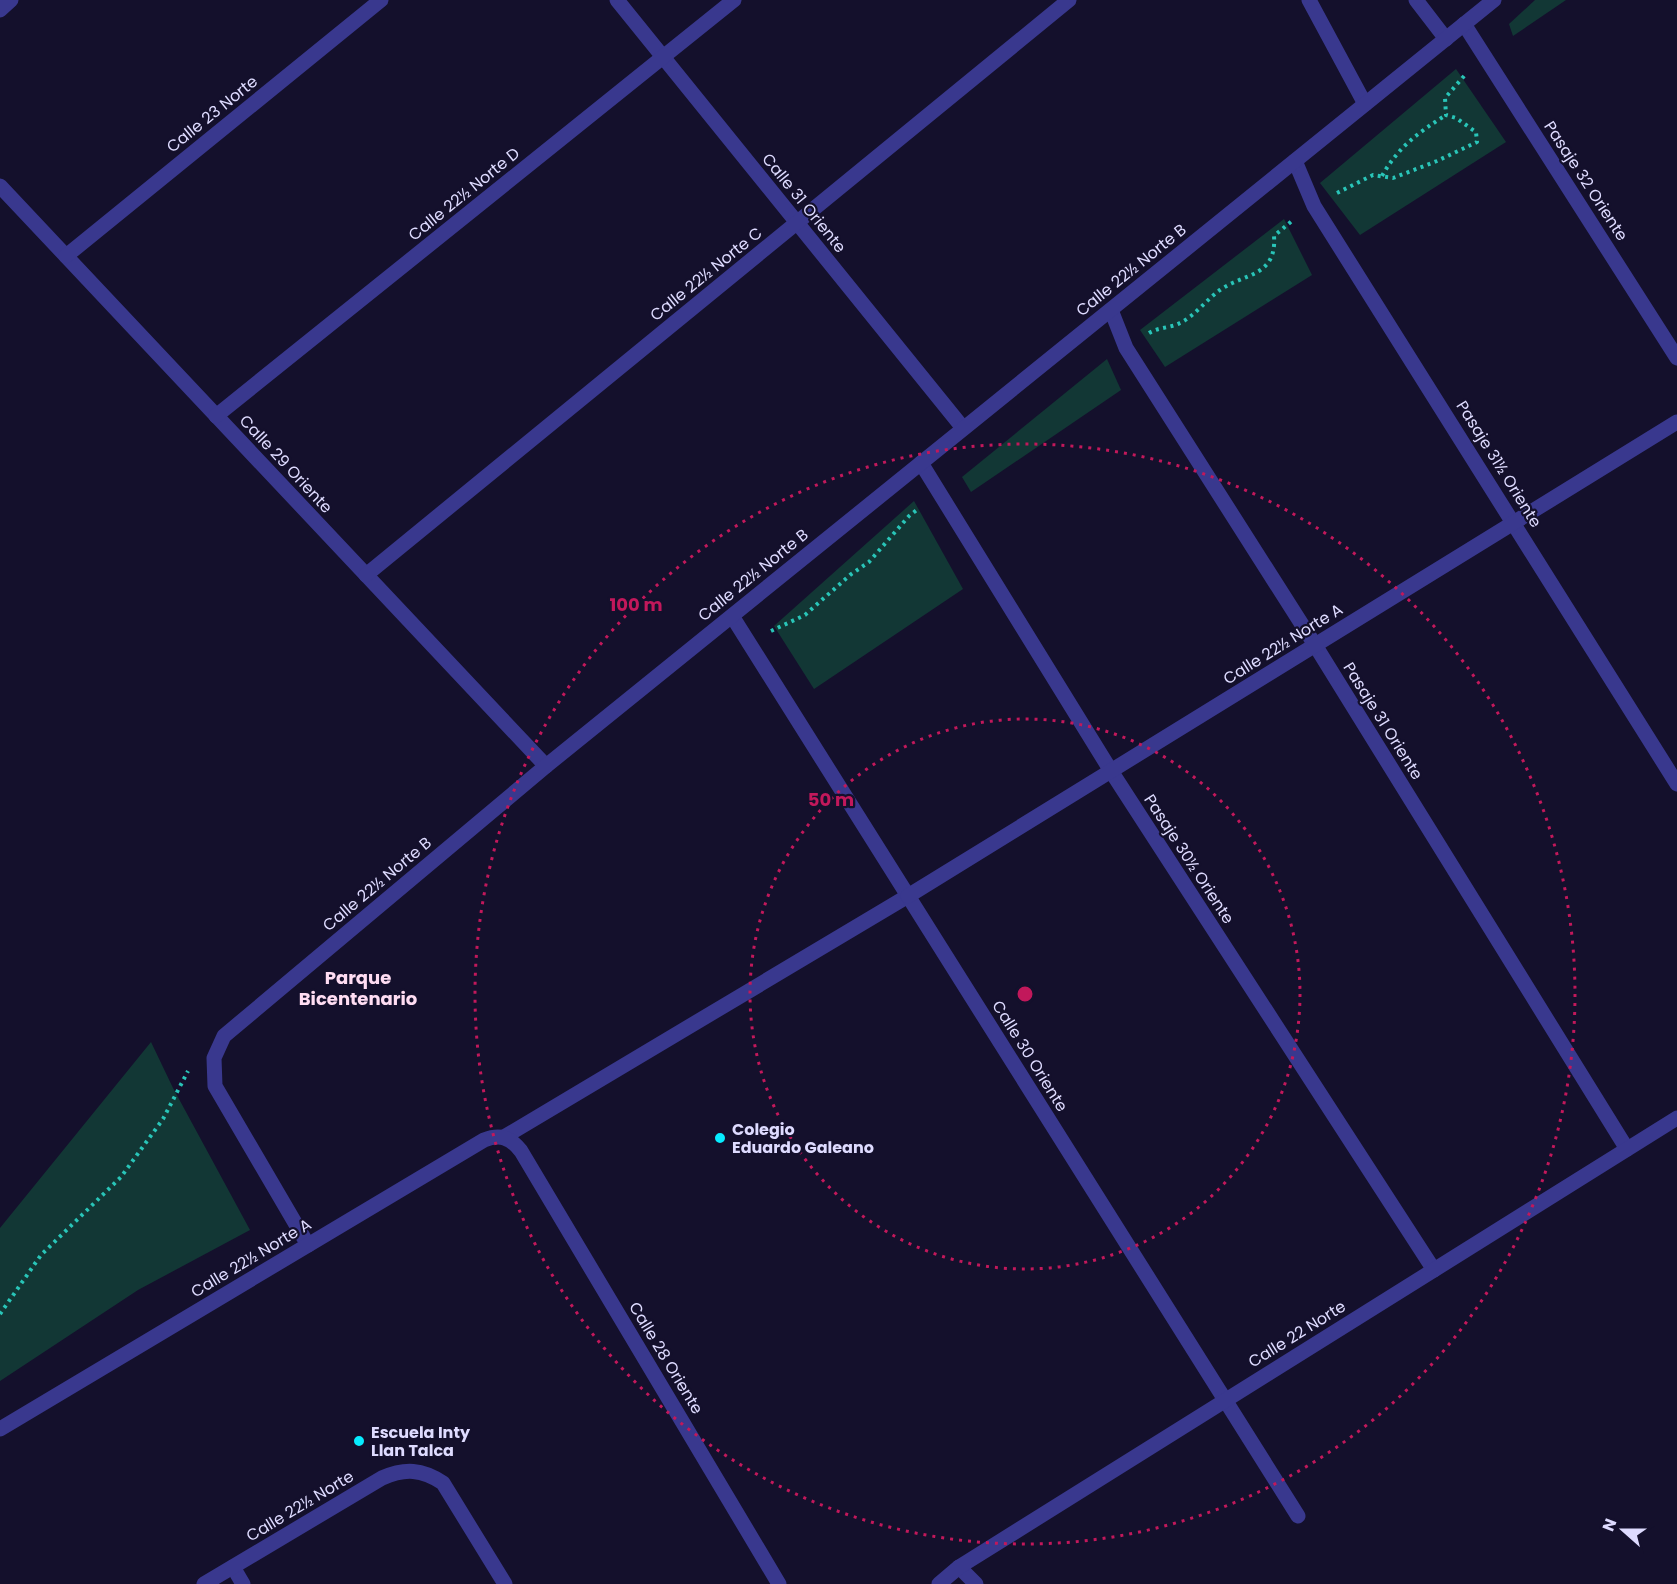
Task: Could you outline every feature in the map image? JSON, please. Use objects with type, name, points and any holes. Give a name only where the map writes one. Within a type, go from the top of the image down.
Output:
[{"type":"street","points":[[0,9],[11,0]]},
{"type":"street","name":"Calle 23 Norte","points":[[66,256],[381,0]]},
{"type":"street","name":"Calle 31 Oriente","points":[[616,0],[963,429]]},
{"type":"street","name":"Calle 22½ Norte D","points":[[216,416],[734,0]]},
{"type":"street","name":"Calle 22½ Norte C","points":[[366,575],[1069,0]]},
{"type":"street","points":[[1309,0],[1365,104]]},
{"type":"street","points":[[1416,0],[1446,39]]},
{"type":"street","name":"Calle 22½ Norte B","points":[[214,1058],[224,1036],[233,1028],[546,765],[1494,0]]},
{"type":"street","name":"Pasaje 32 Oriente","points":[[1464,24],[1677,358]]},
{"type":"street","name":"Pasaje 31½ Oriente","points":[[1295,161],[1314,206],[1677,784]]},
{"type":"street","name":"Calle 29 Oriente","points":[[0,186],[546,765]]},
{"type":"street","name":"Pasaje 31 Oriente","points":[[1111,310],[1126,348],[1315,645],[1627,1149]]},
{"type":"street","name":"Calle 22½ Norte A","points":[[0,1429],[484,1140],[504,1137],[908,896],[1677,422]]},
{"type":"street","name":"Pasaje 30½ Oriente","points":[[921,463],[1111,771],[1434,1270]]},
{"type":"street","name":"Calle 30 Oriente","points":[[732,616],[1298,1516]]},
{"type":"street","points":[[214,1058],[213,1072],[221,1099],[308,1245]]},
{"type":"street","name":"Calle 22 Norte","points":[[939,1584],[959,1567],[1677,1118]]},
{"type":"street","name":"Calle 28 Oriente","points":[[504,1137],[514,1142],[521,1151],[779,1584]]},
{"type":"street","name":"Calle 22½ Norte","points":[[204,1584],[382,1478],[406,1470],[419,1471],[443,1483],[452,1494],[505,1584]]},
{"type":"street","points":[[233,1567],[243,1584]]},
{"type":"street","points":[[959,1567],[976,1584]]},
{"type":"path","points":[[1446,115],[1445,98],[1461,77],[1487,60]]},
{"type":"path","points":[[1126,348],[1154,330],[1180,323],[1223,288],[1247,279],[1262,268],[1275,250],[1274,236],[1314,206],[1373,175],[1393,178],[1437,162],[1477,142],[1476,132],[1456,118],[1446,115]]},
{"type":"path","points":[[1382,176],[1391,160],[1408,140],[1446,115]]},
{"type":"path","points":[[749,642],[805,615],[850,575],[869,562],[909,516],[941,493]]},
{"type":"path","points":[[0,1314],[41,1255],[121,1177],[163,1119],[186,1074],[198,1060],[214,1058]]},
{"type":"green space","points":[[1535,0],[1566,0],[1513,36],[1509,24]]},
{"type":"green space","points":[[1456,69],[1506,142],[1360,235],[1320,183]]},
{"type":"green space","points":[[1284,219],[1312,275],[1165,367],[1140,330]]},
{"type":"green space","points":[[1107,359],[1121,390],[971,492],[962,477]]},
{"type":"green space","points":[[914,501],[963,589],[814,689],[774,626]]},
{"type":"green space","points":[[151,1042],[173,1088],[250,1230],[138,1290],[0,1381],[0,1228]]},
{"type":"place","name":"Colegio Eduardo Galeano","points":[[720,1138]]},
{"type":"place","name":"Escuela Inty Llan Talca","points":[[359,1441]]},
{"type":"district","name":"Parque Bicentenario","points":[[358,987]]}]
